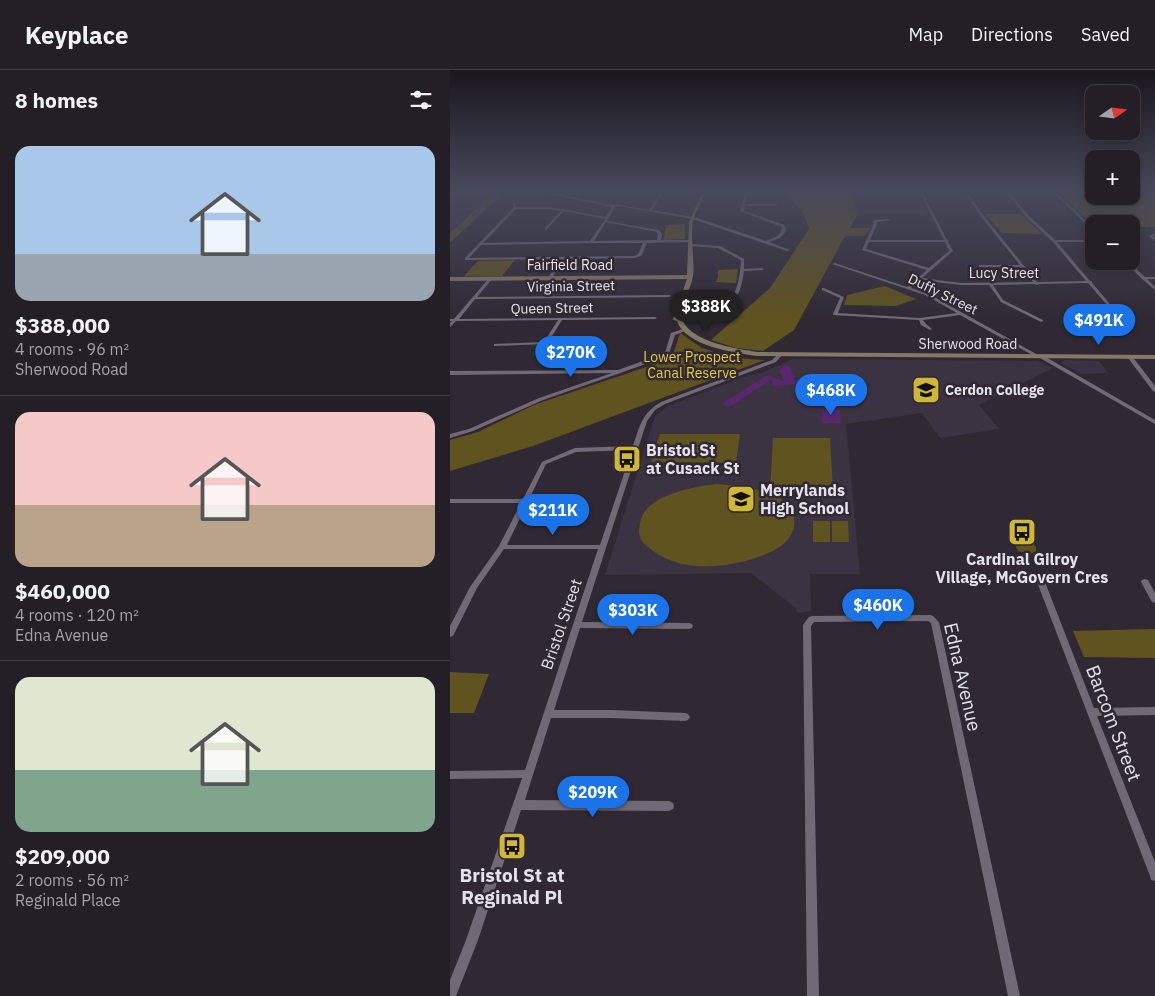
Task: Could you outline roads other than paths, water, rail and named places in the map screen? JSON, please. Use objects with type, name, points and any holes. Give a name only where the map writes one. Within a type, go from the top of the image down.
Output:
[{"type":"main road","points":[[684,329],[676,322],[676,318],[679,314],[690,277],[692,233]]},
{"type":"main road","name":"Fairfield Road","points":[[450,279],[690,277]]},
{"type":"main road","name":"Sherwood Road","points":[[684,329],[706,344],[757,356],[1155,358]]},
{"type":"street","points":[[490,233],[466,259],[636,257],[640,255],[644,242]]},
{"type":"street","points":[[591,243],[597,233]]},
{"type":"street","points":[[659,233],[659,242]]},
{"type":"street","points":[[740,233],[788,250]]},
{"type":"street","points":[[767,242],[779,237],[782,233]]},
{"type":"street","points":[[871,233],[865,250],[929,269]]},
{"type":"street","points":[[908,288],[951,251],[943,233]]},
{"type":"street","points":[[996,233],[1038,284]]},
{"type":"street","points":[[1046,233],[1091,282],[1108,304]]},
{"type":"street","points":[[1151,235],[1155,240]]},
{"type":"street","points":[[868,240],[947,240]]},
{"type":"street","points":[[1054,241],[1085,241]]},
{"type":"street","points":[[480,244],[691,243],[722,248],[742,259],[740,287],[728,304],[717,307],[696,306]]},
{"type":"street","points":[[550,278],[563,258]]},
{"type":"street","name":"Duffy Street","points":[[834,264],[926,294],[1155,422]]},
{"type":"street","points":[[980,266],[1023,266]]},
{"type":"street","points":[[742,270],[762,269]]},
{"type":"street","points":[[1135,270],[1155,289]]},
{"type":"street","points":[[450,326],[453,320],[490,278]]},
{"type":"street","points":[[1143,278],[1155,278]]},
{"type":"street","name":"Lucy Street","points":[[918,279],[961,284],[1091,282]]},
{"type":"street","points":[[991,284],[1002,301],[1041,321]]},
{"type":"street","points":[[823,289],[842,296],[834,314],[920,319],[960,314]]},
{"type":"street","name":"Virginia Street","points":[[474,298],[669,296]]},
{"type":"street","name":"Queen Street","points":[[453,320],[655,318]]},
{"type":"street","points":[[496,344],[545,343],[561,319]]},
{"type":"street","points":[[920,319],[930,329]]},
{"type":"street","points":[[450,436],[471,430],[541,398],[661,357],[667,354],[673,334],[684,329]]},
{"type":"street","name":"Bristol Street","points":[[452,996],[518,805],[648,413],[657,406],[774,361],[780,355]]},
{"type":"street","points":[[1130,357],[1155,390]]},
{"type":"street","points":[[450,373],[624,371]]},
{"type":"street","points":[[450,634],[479,579],[502,547],[544,463],[575,450],[585,448],[635,448]]},
{"type":"street","points":[[450,501],[524,501]]},
{"type":"street","points":[[502,547],[603,547]]},
{"type":"street","name":"Barcom Street","points":[[1041,582],[1155,876]]},
{"type":"street","points":[[1145,582],[1155,600]]},
{"type":"street","name":"Edna Avenue","points":[[813,996],[807,625],[812,619],[930,618],[935,622],[1014,996]]},
{"type":"street","points":[[578,625],[689,626]]},
{"type":"street","points":[[1091,712],[1155,711]]},
{"type":"street","points":[[547,714],[685,717]]},
{"type":"street","points":[[450,774],[528,774]]},
{"type":"street","points":[[518,805],[670,806]]},
{"type":"place","name":"Cerdon College","points":[[926,390]]},
{"type":"place","name":"Bristol St at Cusack St","points":[[627,459]]},
{"type":"place","name":"Merrylands High School","points":[[741,499]]},
{"type":"place","name":"Cardinal Gilroy Village, McGovern Cres","points":[[1022,532]]},
{"type":"place","name":"Bristol St at Reginald Pl","points":[[512,846]]},
{"type":"park label","name":"Lower Prospect Canal Reserve","points":[[692,366]]}]
